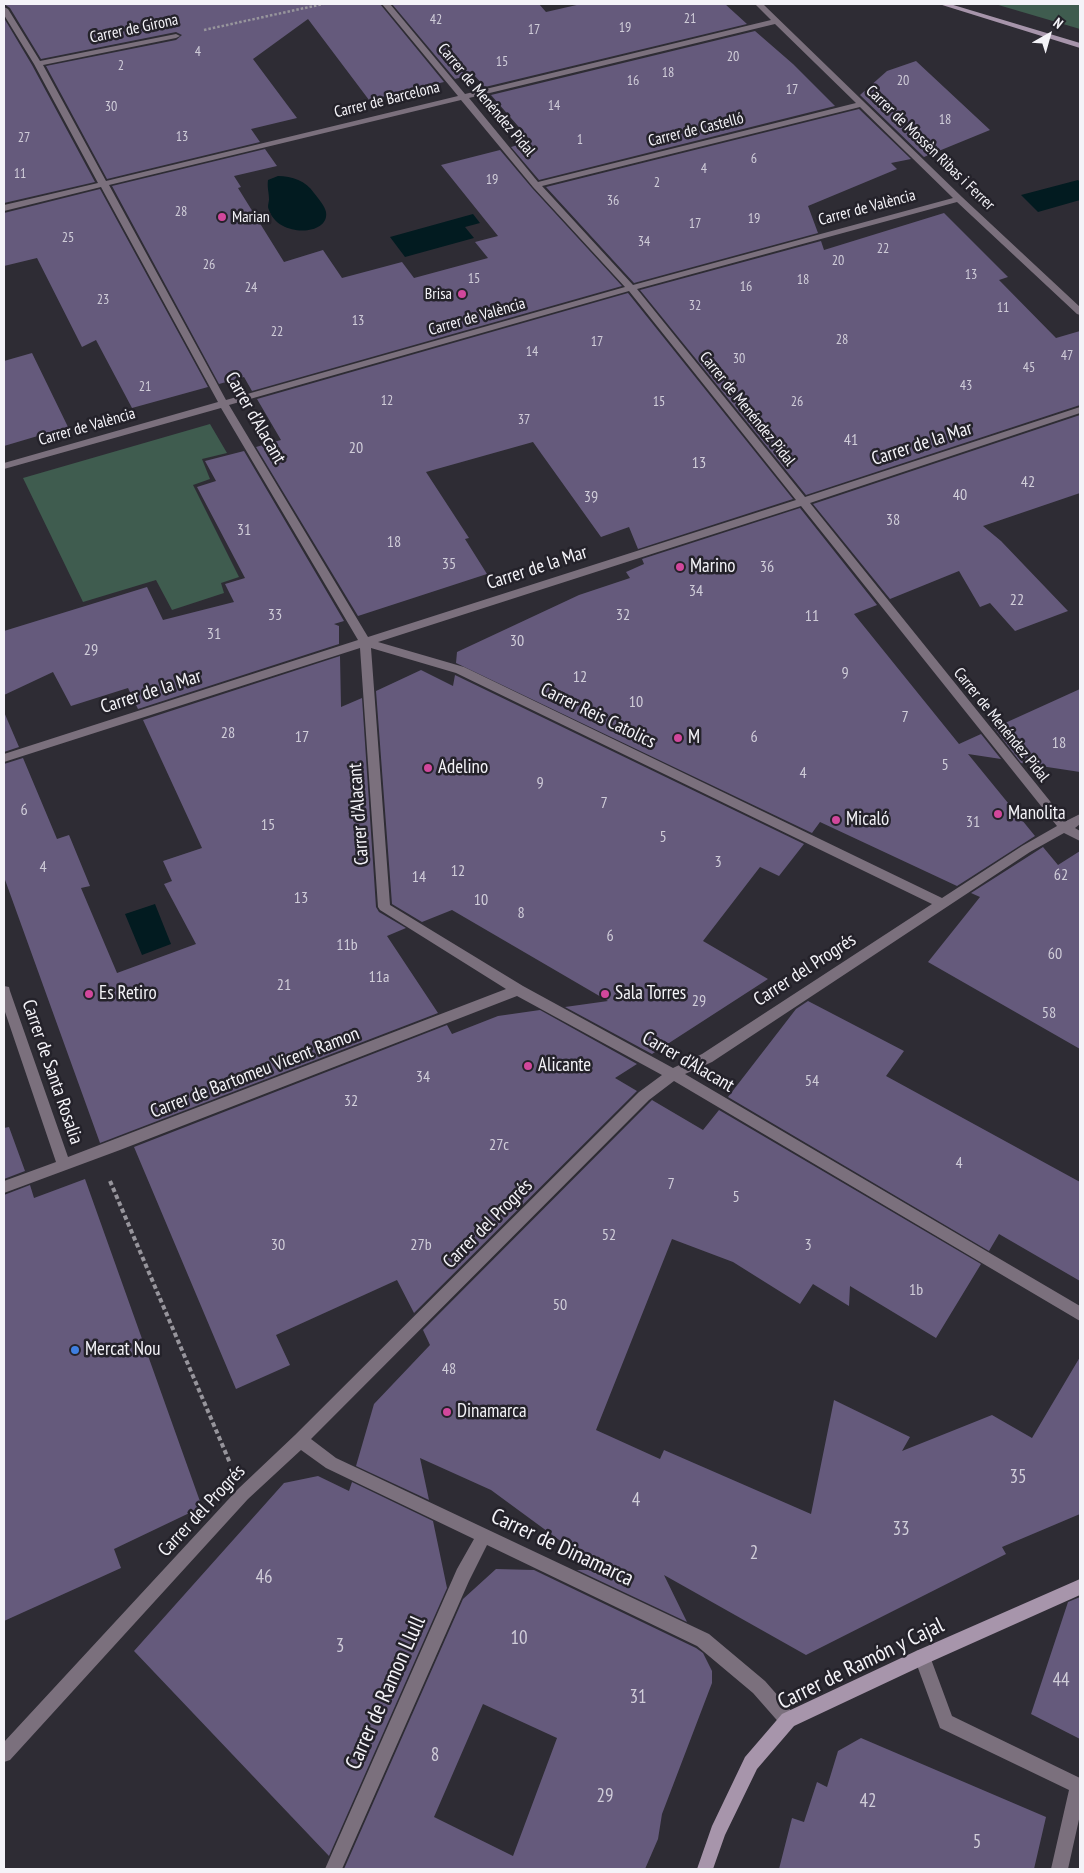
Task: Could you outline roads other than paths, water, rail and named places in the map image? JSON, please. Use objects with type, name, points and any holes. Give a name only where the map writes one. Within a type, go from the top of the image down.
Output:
[{"type":"street","name":"Carrer de Menéndez Pidal","points":[[386,4],[536,185],[631,288],[1065,828],[1080,836]]},
{"type":"street","name":"Carrer de Mossèn Ribas i Ferrer","points":[[759,4],[959,199],[1080,312]]},
{"type":"street","points":[[943,4],[1080,46]]},
{"type":"street","name":"Carrer d'Alacant","points":[[4,9],[38,64],[224,405],[365,642],[384,907],[518,990],[672,1074],[1080,1314]]},
{"type":"street","name":"Carrer de Barcelona","points":[[4,208],[778,21]]},
{"type":"street","name":"Carrer de Girona","points":[[38,64],[176,36]]},
{"type":"street","name":"Carrer de Castelló","points":[[536,185],[863,104]]},
{"type":"street","name":"Carrer de València","points":[[4,466],[631,288],[959,199]]},
{"type":"street","name":"Carrer de la Mar","points":[[4,758],[802,502],[1080,410]]},
{"type":"street","name":"Carrer Reis Catolics","points":[[365,642],[460,670],[943,904]]},
{"type":"street","name":"Carrer del Progrés","points":[[4,1754],[243,1494],[300,1440],[644,1096],[672,1074],[707,1058],[1026,849],[1080,819]]},
{"type":"street","name":"Carrer de Bartomeu Vicent Ramon","points":[[4,1187],[98,1153],[518,990]]},
{"type":"street","name":"Carrer de Santa Rosalia","points":[[4,991],[64,1166]]},
{"type":"street","name":"Carrer de Dinamarca","points":[[300,1440],[331,1463],[703,1640],[759,1687],[788,1720]]},
{"type":"street","name":"Carrer de Ramon Llull","points":[[333,1869],[463,1575],[484,1536]]},
{"type":"street","name":"Carrer de Ramón y Cajal","points":[[705,1869],[718,1832],[751,1763],[788,1720],[922,1657],[1080,1587]]},
{"type":"street","points":[[922,1657],[946,1722],[1078,1786],[1060,1869]]},
{"type":"water","points":[[278,176],[298,180],[311,189],[326,212],[325,220],[320,226],[302,231],[282,226],[274,219],[268,207],[268,180]]},
{"type":"water","points":[[1078,180],[1080,182],[1080,200],[1038,212],[1021,195]]},
{"type":"water","points":[[473,214],[480,223],[465,227],[474,238],[405,257],[390,237]]},
{"type":"water","points":[[155,904],[171,944],[142,955],[125,914]]},
{"type":"place","name":"Marian","points":[[222,217]]},
{"type":"place","name":"Brisa","points":[[462,294]]},
{"type":"place","name":"Marino","points":[[680,567]]},
{"type":"place","name":"M","points":[[678,738]]},
{"type":"place","name":"Adelino","points":[[428,768]]},
{"type":"place","name":"Manolita","points":[[998,814]]},
{"type":"place","name":"Micaló","points":[[836,820]]},
{"type":"place","name":"Es Retiro","points":[[89,994]]},
{"type":"place","name":"Sala Torres","points":[[605,994]]},
{"type":"place","name":"Alicante","points":[[528,1066]]},
{"type":"place","name":"Mercat Nou","points":[[75,1350]]},
{"type":"place","name":"Dinamarca","points":[[447,1412]]}]
